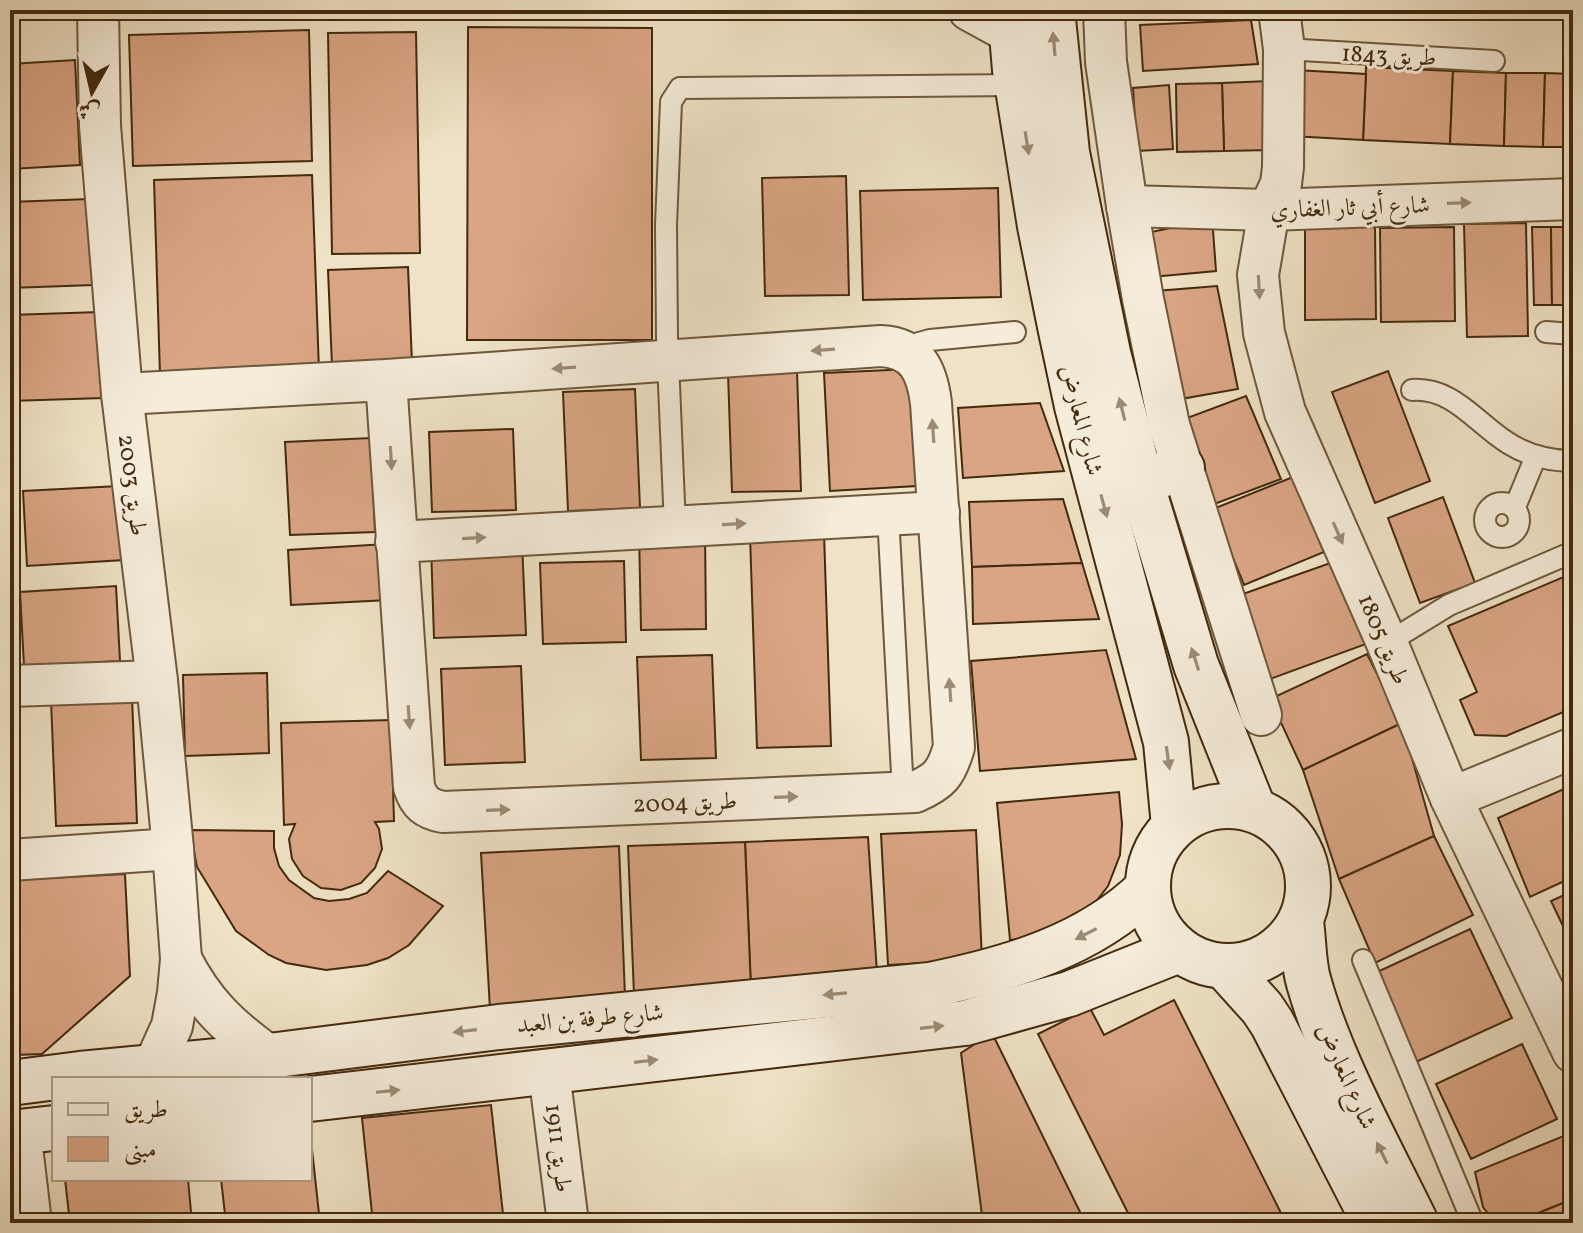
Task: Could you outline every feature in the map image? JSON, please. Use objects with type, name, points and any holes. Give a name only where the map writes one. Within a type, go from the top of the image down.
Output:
[{"type":"main road","name":"شارع المعارض","points":[[1052,10],[1067,153],[1108,353],[1141,482],[1196,665],[1254,810]]},
{"type":"main road","name":"شارع المعارض","points":[[1010,21],[1040,226],[1077,406],[1166,742],[1174,826]]},
{"type":"main road","points":[[1141,482],[1182,468]]},
{"type":"main road","points":[[1233,806],[1254,810],[1278,823],[1296,843],[1307,868],[1309,896],[1301,922],[1288,941],[1270,956],[1248,964],[1225,967],[1209,964],[1179,950],[1162,932],[1152,911],[1148,888],[1150,865],[1159,844],[1174,826],[1192,814],[1212,807],[1233,806]]},
{"type":"main road","name":"شارع طرفة بن العبد","points":[[67,1077],[499,1027],[930,985],[983,974],[1072,941],[1115,917],[1148,888]]},
{"type":"main road","name":"شارع المعارض","points":[[1301,922],[1308,979],[1319,1014],[1416,1223]]},
{"type":"main road","name":"شارع طرفة بن العبد","points":[[312,1099],[965,1023],[1069,994],[1179,950]]},
{"type":"main road","name":"شارع المعارض","points":[[1225,967],[1272,1023],[1375,1223]]},
{"type":"main road","name":"شارع طرفة بن العبد","points":[[10,1083],[52,1079]]},
{"type":"main road","points":[[10,1133],[52,1128]]},
{"type":"street","name":"طريق 2003","points":[[98,10],[100,126],[123,400],[157,681],[181,959],[172,1026],[153,1068]]},
{"type":"street","points":[[969,10],[1010,21]]},
{"type":"street","points":[[1104,10],[1106,62],[1127,206],[1169,425],[1261,715]]},
{"type":"street","points":[[1269,210],[1281,184],[1283,167],[1284,49],[1279,10]]},
{"type":"street","name":"شارع أبي ثار الغفاري","points":[[1127,206],[1269,210],[1573,199]]},
{"type":"street","name":"طريق 1805","points":[[1269,210],[1258,275],[1264,333],[1285,412],[1387,643],[1451,798],[1561,997],[1573,1052]]},
{"type":"street","points":[[123,400],[387,387],[668,361],[881,346],[901,348]]},
{"type":"street","name":"طريق 2004","points":[[387,387],[414,787],[422,804],[443,812],[915,792],[935,783],[948,767],[954,747],[928,382],[918,365],[901,348]]},
{"type":"street","points":[[396,542],[939,512]]},
{"type":"street","points":[[10,686],[157,681]]},
{"type":"street","points":[[1451,798],[1573,748]]},
{"type":"street","points":[[10,860],[173,849]]},
{"type":"street","name":"طريق 2003","points":[[181,959],[194,986],[213,1010],[269,1056]]},
{"type":"street","name":"طريق 1911","points":[[549,1072],[568,1223]]},
{"type":"street","points":[[10,1133],[23,1155],[31,1223]]},
{"type":"lane","name":"طريق 1843","points":[[1284,49],[1494,61]]},
{"type":"lane","points":[[675,527],[666,225],[671,102],[680,88],[1018,85]]},
{"type":"lane","points":[[901,348],[930,340],[1015,332]]},
{"type":"lane","points":[[1546,332],[1573,334]]},
{"type":"lane","points":[[1412,390],[1445,395],[1506,442],[1536,456],[1573,461]]},
{"type":"lane","points":[[1515,507],[1536,456]]},
{"type":"lane","points":[[888,515],[903,792]]},
{"type":"lane","points":[[1387,643],[1449,605],[1573,552]]},
{"type":"lane","points":[[1363,960],[1473,1223]]},
{"type":"building","points":[[1251,20],[1258,64],[1143,71],[1140,25]]},
{"type":"building","points":[[468,27],[652,28],[652,340],[467,340]]},
{"type":"building","points":[[309,30],[312,161],[133,166],[129,35]]},
{"type":"building","points":[[416,32],[420,253],[332,254],[328,33]]},
{"type":"building","points":[[75,60],[80,165],[10,169],[10,64]]},
{"type":"building","points":[[1366,67],[1453,71],[1450,144],[1363,140]]},
{"type":"building","points":[[1295,70],[1366,74],[1363,140],[1291,136]]},
{"type":"building","points":[[1453,71],[1506,73],[1504,146],[1450,144]]},
{"type":"building","points":[[1506,73],[1545,73],[1543,147],[1504,146]]},
{"type":"building","points":[[1545,73],[1573,74],[1573,147],[1543,147]]},
{"type":"building","points":[[1269,81],[1270,150],[1224,151],[1222,83]]},
{"type":"building","points":[[1222,83],[1224,151],[1177,152],[1176,84]]},
{"type":"building","points":[[1169,85],[1173,149],[1137,151],[1133,88]]},
{"type":"building","points":[[312,175],[319,371],[160,375],[154,180]]},
{"type":"building","points":[[846,176],[849,295],[765,296],[762,178]]},
{"type":"building","points":[[998,188],[1001,297],[863,300],[860,191]]},
{"type":"building","points":[[89,199],[93,285],[10,288],[10,202]]},
{"type":"building","points":[[1204,221],[1213,230],[1216,271],[1152,277],[1151,232]]},
{"type":"building","points":[[1526,223],[1528,336],[1467,337],[1464,224]]},
{"type":"building","points":[[1305,226],[1375,226],[1376,319],[1305,320]]},
{"type":"building","points":[[1454,227],[1455,321],[1381,322],[1380,228]]},
{"type":"building","points":[[1532,227],[1551,227],[1552,305],[1534,305]]},
{"type":"building","points":[[1551,227],[1573,227],[1573,305],[1552,305]]},
{"type":"building","points":[[408,267],[412,363],[332,366],[328,270]]},
{"type":"building","points":[[1217,286],[1238,389],[1175,400],[1156,291]]},
{"type":"building","points":[[99,312],[103,398],[10,401],[10,315]]},
{"type":"building","points":[[911,369],[917,486],[830,491],[824,373]]},
{"type":"building","points":[[797,371],[801,491],[732,492],[728,373]]},
{"type":"building","points":[[1388,371],[1430,481],[1375,503],[1332,392]]},
{"type":"building","points":[[635,389],[640,508],[568,511],[563,392]]},
{"type":"building","points":[[1246,396],[1281,479],[1209,506],[1179,421]]},
{"type":"building","points":[[1040,403],[1064,471],[963,478],[958,408]]},
{"type":"building","points":[[513,429],[516,510],[432,512],[429,432]]},
{"type":"building","points":[[371,438],[375,532],[290,535],[285,442]]},
{"type":"building","points":[[1293,477],[1324,552],[1244,585],[1213,509]]},
{"type":"building","points":[[119,486],[124,560],[27,566],[23,491]]},
{"type":"building","points":[[1443,497],[1475,583],[1420,603],[1388,518]]},
{"type":"building","points":[[1063,499],[1082,563],[972,567],[969,502]]},
{"type":"building","points":[[705,530],[706,629],[641,630],[639,531]]},
{"type":"building","points":[[824,533],[831,746],[757,748],[750,535]]},
{"type":"building","points":[[522,542],[526,635],[434,638],[431,545]]},
{"type":"building","points":[[386,544],[389,600],[291,605],[288,550]]},
{"type":"building","points":[[624,561],[626,642],[543,644],[540,563]]},
{"type":"building","points":[[1336,561],[1366,644],[1270,679],[1240,595]]},
{"type":"building","points":[[1082,563],[1099,619],[973,624],[972,567]]},
{"type":"building","points":[[1573,573],[1573,708],[1506,736],[1475,735],[1460,700],[1477,692],[1448,626]]},
{"type":"building","points":[[116,586],[120,661],[24,666],[20,592]]},
{"type":"building","points":[[1106,650],[1136,759],[980,771],[971,661]]},
{"type":"building","points":[[1367,654],[1402,723],[1303,770],[1270,699]]},
{"type":"building","points":[[712,655],[716,758],[641,760],[637,657]]},
{"type":"building","points":[[521,666],[525,762],[445,765],[441,669]]},
{"type":"building","points":[[267,673],[269,753],[185,756],[183,675]]},
{"type":"building","points":[[132,697],[137,823],[56,826],[51,700]]},
{"type":"building","points":[[391,720],[394,821],[375,822],[382,849],[375,868],[361,883],[341,890],[321,888],[303,876],[292,859],[289,839],[295,824],[284,825],[281,723]]},
{"type":"building","points":[[1402,723],[1434,836],[1339,879],[1303,770]]},
{"type":"building","points":[[1573,785],[1573,877],[1530,897],[1498,818]]},
{"type":"building","points":[[1119,792],[1122,824],[1120,855],[1108,886],[1088,912],[1041,937],[1010,940],[997,803]]},
{"type":"building","points":[[190,830],[274,831],[274,848],[279,866],[289,880],[314,898],[329,901],[367,893],[388,871],[443,906],[409,945],[388,958],[367,965],[326,970],[286,963],[269,955],[236,931],[197,867]]},
{"type":"building","points":[[976,830],[982,960],[888,965],[881,834]]},
{"type":"building","points":[[1434,836],[1473,915],[1375,963],[1339,879]]},
{"type":"building","points":[[868,837],[877,973],[751,990],[745,842]]},
{"type":"building","points":[[745,842],[751,990],[634,995],[628,846]]},
{"type":"building","points":[[619,846],[625,996],[490,1009],[481,853]]},
{"type":"building","points":[[125,874],[130,976],[42,1054],[16,1055],[10,880]]},
{"type":"building","points":[[1573,891],[1573,947],[1551,901]]},
{"type":"building","points":[[1470,929],[1512,1018],[1416,1062],[1375,973]]},
{"type":"building","points":[[1174,1000],[1286,1223],[1133,1223],[1038,1034],[1090,1008],[1104,1035]]},
{"type":"building","points":[[992,1033],[1081,1214],[1020,1223],[983,1223],[961,1053]]},
{"type":"building","points":[[1522,1044],[1557,1119],[1471,1159],[1436,1084]]},
{"type":"building","points":[[491,1105],[504,1223],[373,1223],[362,1118]]},
{"type":"building","points":[[1571,1133],[1573,1199],[1514,1223],[1495,1223],[1483,1207],[1475,1172]]},
{"type":"building","points":[[312,1149],[320,1223],[226,1223],[221,1181],[312,1181]]},
{"type":"building","points":[[65,1181],[188,1181],[192,1223],[70,1223]]},
{"type":"building","points":[[1573,1199],[1573,1223],[1514,1223]]}]
